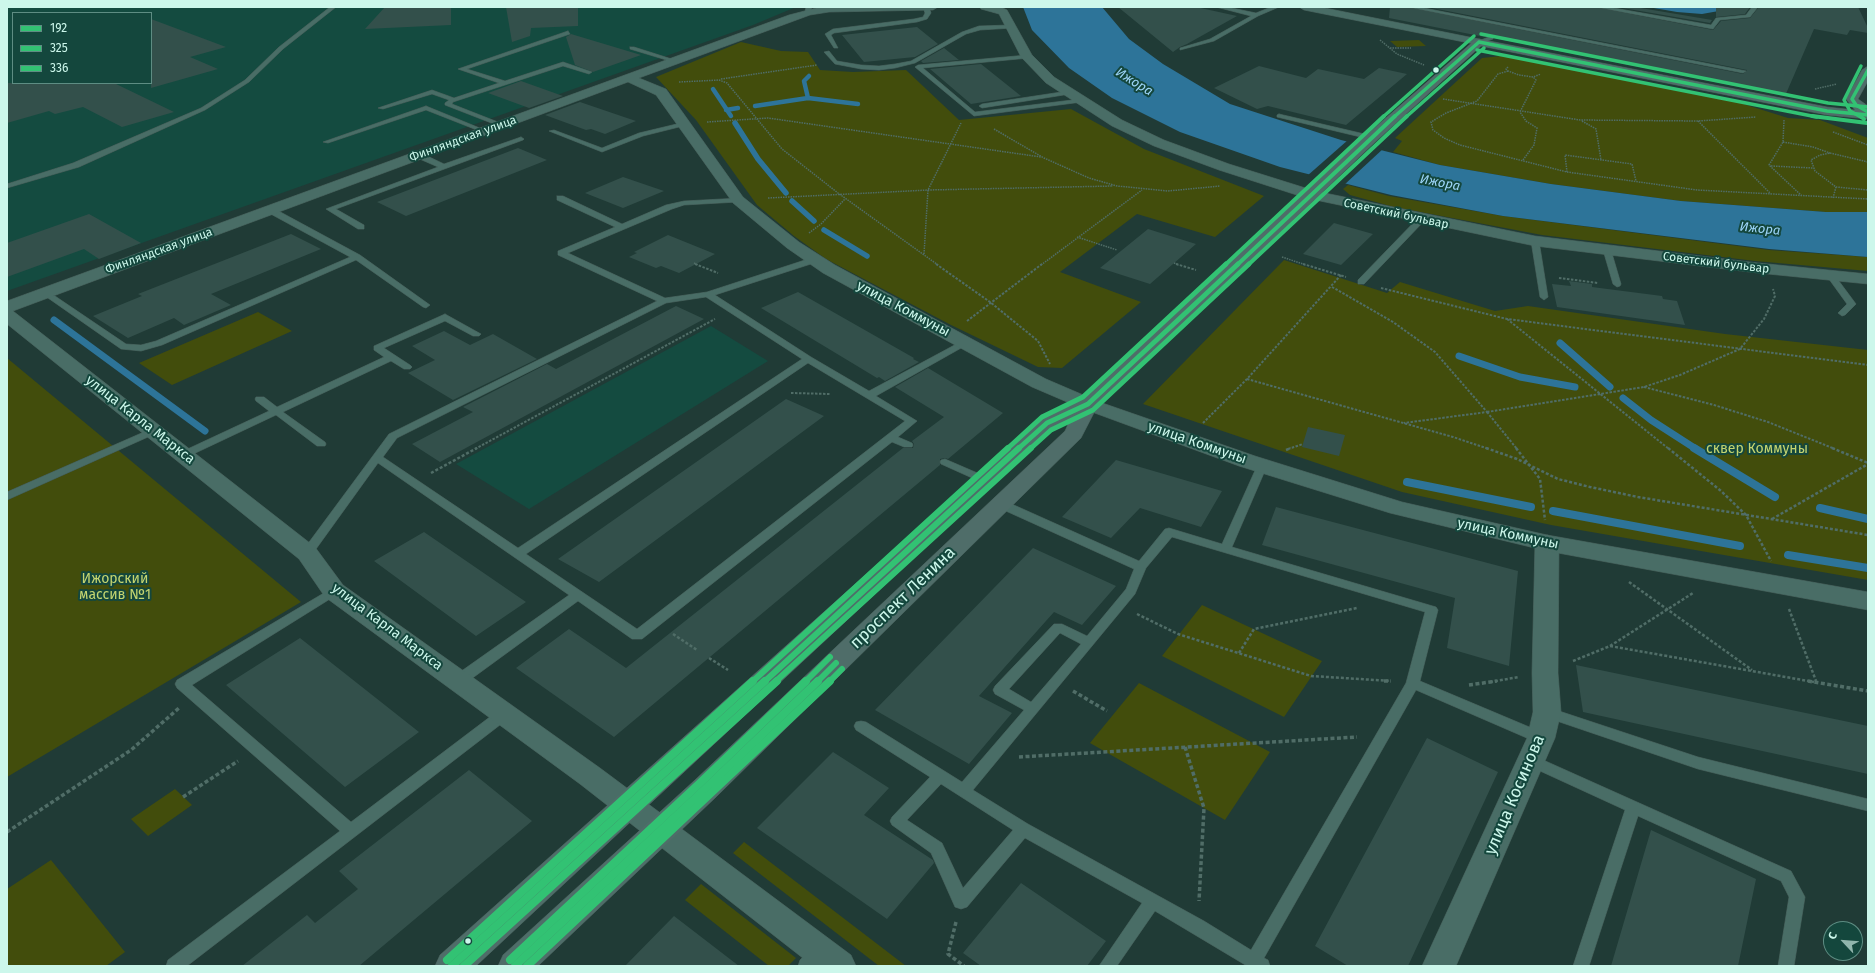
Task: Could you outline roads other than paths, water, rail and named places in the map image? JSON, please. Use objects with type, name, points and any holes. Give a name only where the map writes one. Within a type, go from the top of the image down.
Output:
[{"type":"main road","points":[[1370,140],[1479,42],[1827,111],[1868,113]]},
{"type":"main road","points":[[1868,70],[1852,99],[1856,105],[1868,113]]},
{"type":"main road","name":"проспект Ленина","points":[[452,966],[1047,423],[1088,404],[1370,140]]},
{"type":"main road","name":"проспект Ленина","points":[[515,966],[662,829],[1074,434],[1088,404]]},
{"type":"street","points":[[926,7],[933,7]]},
{"type":"street","name":"Финляндская улица","points":[[7,307],[675,61],[809,9],[926,7]]},
{"type":"street","name":"Советский бульвар","points":[[985,7],[1003,12],[1027,57],[1050,80],[1074,97],[1117,123],[1159,143],[1311,195],[1535,241],[1868,279]]},
{"type":"street","points":[[1304,7],[1479,42]]},
{"type":"street","name":"улица Коммуны","points":[[629,78],[661,92],[738,200],[793,245],[814,260],[1039,383],[1088,404],[1262,466],[1398,508],[1547,543],[1868,601]]},
{"type":"street","name":"улица Карла Маркса","points":[[7,315],[307,553],[334,591],[662,829],[822,961]]},
{"type":"street","name":"улица Косинова","points":[[1439,966],[1537,750],[1547,712],[1545,673],[1547,543]]},
{"type":"lane","points":[[7,186],[76,165],[203,110],[247,81],[280,48],[333,7]]},
{"type":"lane","points":[[836,47],[828,34],[833,31],[915,21],[925,18],[928,13],[926,7]]},
{"type":"lane","points":[[1219,7],[1256,14]]},
{"type":"lane","points":[[1182,49],[1212,40],[1256,14],[1276,7]]},
{"type":"lane","points":[[1411,7],[1743,71]]},
{"type":"lane","points":[[1599,7],[1712,27],[1718,19],[1748,16],[1755,7]]},
{"type":"lane","points":[[826,52],[835,62],[879,68],[895,66],[913,62],[964,33],[979,28],[1010,27]]},
{"type":"lane","points":[[505,83],[461,69],[568,33]]},
{"type":"lane","points":[[1479,42],[1492,38]]},
{"type":"lane","points":[[632,48],[675,61]]},
{"type":"lane","points":[[1027,57],[918,67],[974,114],[1074,97]]},
{"type":"lane","points":[[501,125],[447,104],[454,100],[563,64],[589,72]]},
{"type":"lane","points":[[381,108],[432,92],[454,100]]},
{"type":"lane","points":[[967,108],[1074,97]]},
{"type":"lane","points":[[326,142],[426,108],[484,131]]},
{"type":"lane","points":[[1279,116],[1370,140]]},
{"type":"lane","points":[[552,131],[602,150],[641,134],[685,124]]},
{"type":"lane","points":[[361,227],[330,210],[521,139]]},
{"type":"lane","points":[[418,155],[444,167]]},
{"type":"lane","points":[[560,198],[621,227]]},
{"type":"lane","points":[[664,301],[561,253],[621,227],[684,203],[738,200]]},
{"type":"lane","points":[[270,210],[357,257],[426,305]]},
{"type":"lane","points":[[1361,282],[1422,219]]},
{"type":"lane","points":[[1408,234],[1419,237]]},
{"type":"lane","points":[[1535,241],[1544,297]]},
{"type":"lane","points":[[1607,250],[1617,284]]},
{"type":"lane","points":[[52,298],[124,347],[140,348],[158,343],[357,257]]},
{"type":"lane","points":[[307,553],[393,436],[664,301],[708,294],[814,260]]},
{"type":"lane","points":[[1830,275],[1852,304],[1842,313]]},
{"type":"lane","points":[[378,458],[637,636],[912,421],[808,359],[708,294]]},
{"type":"lane","points":[[407,367],[377,348],[445,318],[476,334]]},
{"type":"lane","points":[[870,395],[958,339]]},
{"type":"lane","points":[[184,455],[391,357]]},
{"type":"lane","points":[[518,554],[808,359]]},
{"type":"lane","points":[[260,400],[321,444]]},
{"type":"lane","points":[[7,496],[153,431]]},
{"type":"lane","points":[[892,438],[908,445]]},
{"type":"lane","points":[[945,462],[985,480]]},
{"type":"lane","points":[[1225,549],[1262,466]]},
{"type":"lane","points":[[1002,504],[1140,567]]},
{"type":"lane","points":[[861,726],[940,776],[963,791],[1023,829],[1198,926],[1258,964],[1413,683],[1432,610],[1169,532],[1140,567],[1131,591],[1090,643],[963,791]]},
{"type":"lane","points":[[334,591],[182,684],[351,831]]},
{"type":"lane","points":[[458,681],[578,595]]},
{"type":"lane","points":[[1032,709],[1000,690],[1058,627],[1090,643]]},
{"type":"lane","points":[[1413,683],[1431,691],[1537,750],[1633,807],[1786,876],[1798,897],[1786,966]]},
{"type":"lane","points":[[1547,712],[1698,763],[1868,805]]},
{"type":"lane","points":[[174,966],[504,714]]},
{"type":"lane","points":[[940,776],[897,821],[937,848],[961,902],[1023,829]]},
{"type":"lane","points":[[1581,966],[1633,807]]},
{"type":"lane","points":[[1107,966],[1153,901]]},
{"type":"water","name":"Ижора","points":[[1023,7],[1102,7],[1129,39],[1163,64],[1230,104],[1341,140],[1440,165],[1551,184],[1681,201],[1826,212],[1868,212],[1868,257],[1769,249],[1503,216],[1391,195],[1280,167],[1180,132],[1112,98],[1069,68],[1032,30]]},
{"type":"water","points":[[1648,7],[1732,7],[1730,9],[1702,14],[1677,12]]},
{"type":"waterway","points":[[808,98],[804,81],[809,76]]},
{"type":"waterway","points":[[713,89],[727,110]]},
{"type":"waterway","points":[[755,106],[808,98]]},
{"type":"waterway","points":[[808,98],[858,104]]},
{"type":"waterway","points":[[727,110],[738,108]]},
{"type":"waterway","points":[[727,110],[731,116]]},
{"type":"waterway","points":[[735,123],[758,159],[786,193]]},
{"type":"waterway","points":[[792,201],[814,221]]},
{"type":"waterway","points":[[824,230],[867,256]]},
{"type":"waterway","points":[[54,320],[205,431]]},
{"type":"waterway","points":[[1560,343],[1610,387]]},
{"type":"waterway","points":[[1459,356],[1520,377],[1575,387]]},
{"type":"waterway","points":[[1623,398],[1651,420],[1696,449]]},
{"type":"waterway","points":[[1694,448],[1775,497]]},
{"type":"waterway","points":[[1407,482],[1531,507]]},
{"type":"waterway","points":[[1820,508],[1868,519]]},
{"type":"waterway","points":[[1553,511],[1740,546]]},
{"type":"waterway","points":[[1788,555],[1868,568]]},
{"type":"park label","name":"сквер Коммуны","points":[[1757,449]]},
{"type":"park label","name":"Ижорский массив №1","points":[[115,588]]}]
